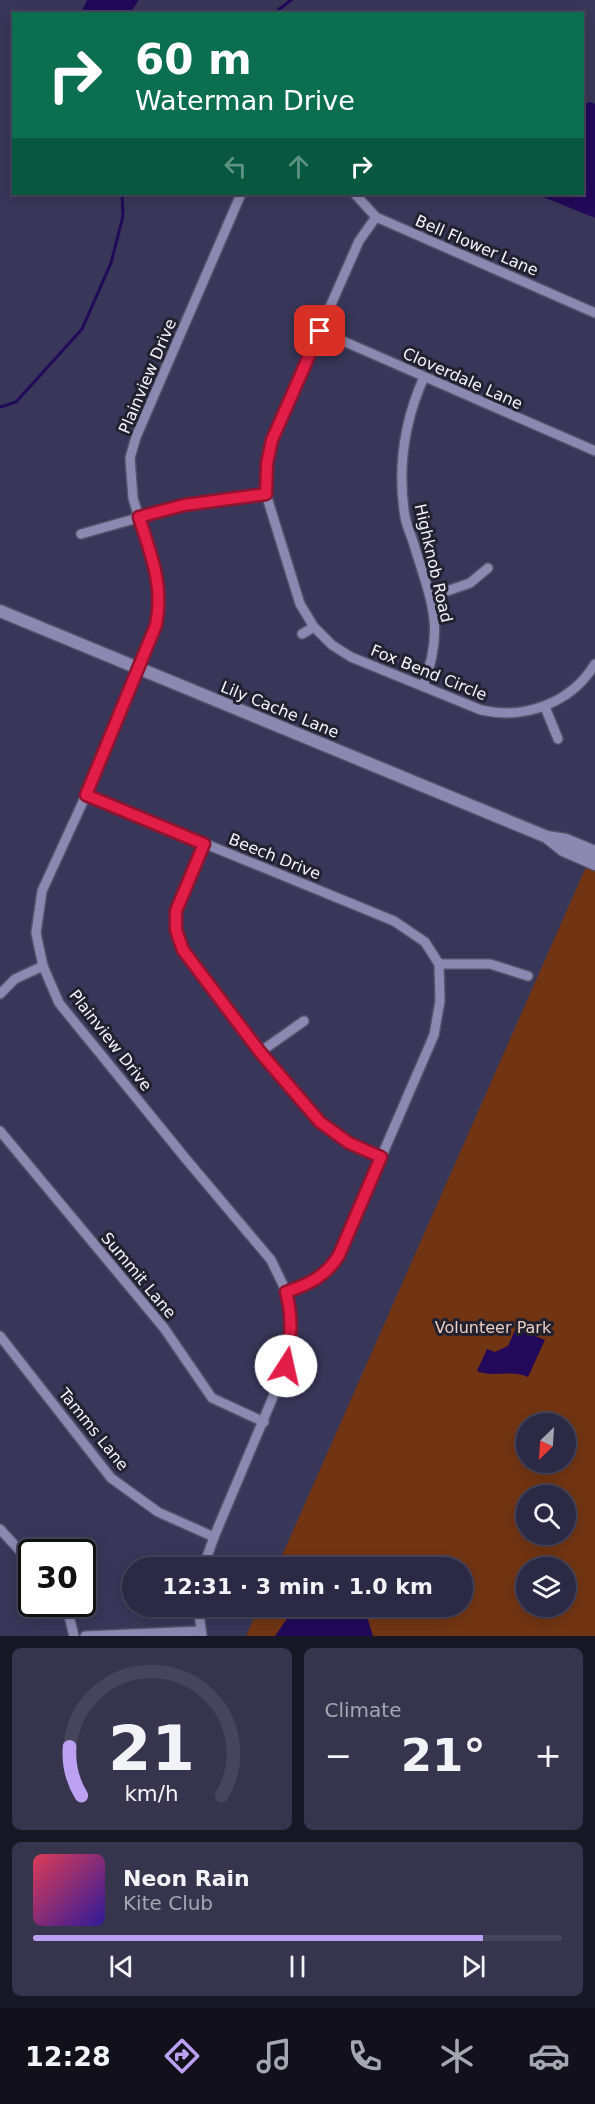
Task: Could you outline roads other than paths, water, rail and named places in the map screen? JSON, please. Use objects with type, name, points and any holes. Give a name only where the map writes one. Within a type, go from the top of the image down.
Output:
[{"type":"street","name":"Plainview Drive","points":[[207,1557],[286,1366],[292,1334],[290,1305],[272,1260],[59,1003],[42,966],[36,933],[42,891],[86,795],[156,625],[160,606],[158,581],[133,498],[130,480],[130,458],[136,436],[241,195]]},
{"type":"street","name":"Bell Flower Lane","points":[[356,195],[376,217],[595,312]]},
{"type":"street","name":"Fox Bend Circle","points":[[376,217],[359,241],[272,440],[267,463],[266,494],[300,604],[314,627],[344,654],[481,710],[507,712],[545,707],[561,699],[577,686],[595,664]]},
{"type":"street","name":"Cloverdale Lane","points":[[320,331],[595,451]]},
{"type":"street","name":"Highknob Road","points":[[423,686],[433,659],[434,618],[430,597],[405,517],[401,471],[408,418],[424,377]]},
{"type":"street","points":[[81,534],[184,505],[266,494]]},
{"type":"street","points":[[430,597],[470,584],[488,568]]},
{"type":"street","name":"Lily Cache Lane","points":[[0,611],[547,837],[566,840],[595,852]]},
{"type":"street","points":[[302,634],[314,627]]},
{"type":"street","points":[[545,707],[558,739]]},
{"type":"street","name":"Beech Drive","points":[[86,795],[394,921],[425,942],[439,964]]},
{"type":"street","name":"Lily Cache Lane","points":[[547,837],[562,850],[595,864]]},
{"type":"street","points":[[204,844],[176,911],[176,930],[183,950],[260,1052],[320,1122],[349,1143],[381,1157]]},
{"type":"street","points":[[286,1292],[318,1279],[333,1265],[339,1255],[434,1035],[440,1001],[439,964],[490,964],[528,976]]},
{"type":"street","points":[[0,994],[15,979],[42,966]]},
{"type":"street","points":[[260,1052],[304,1021]]},
{"type":"street","name":"Summit Lane","points":[[0,1131],[164,1328],[213,1398],[264,1422]]},
{"type":"street","name":"Tamms Lane","points":[[0,1335],[111,1478],[158,1512],[214,1537]]},
{"type":"street","points":[[0,1529],[18,1549]]},
{"type":"street","points":[[69,1617],[74,1636]]},
{"type":"street","points":[[85,1636],[201,1634],[199,1617]]},
{"type":"waterway","points":[[276,12],[291,0]]},
{"type":"waterway","points":[[0,407],[16,402],[82,329],[111,263],[123,216],[122,195]]},
{"type":"park label","name":"Volunteer Park","points":[[493,1327]]}]
